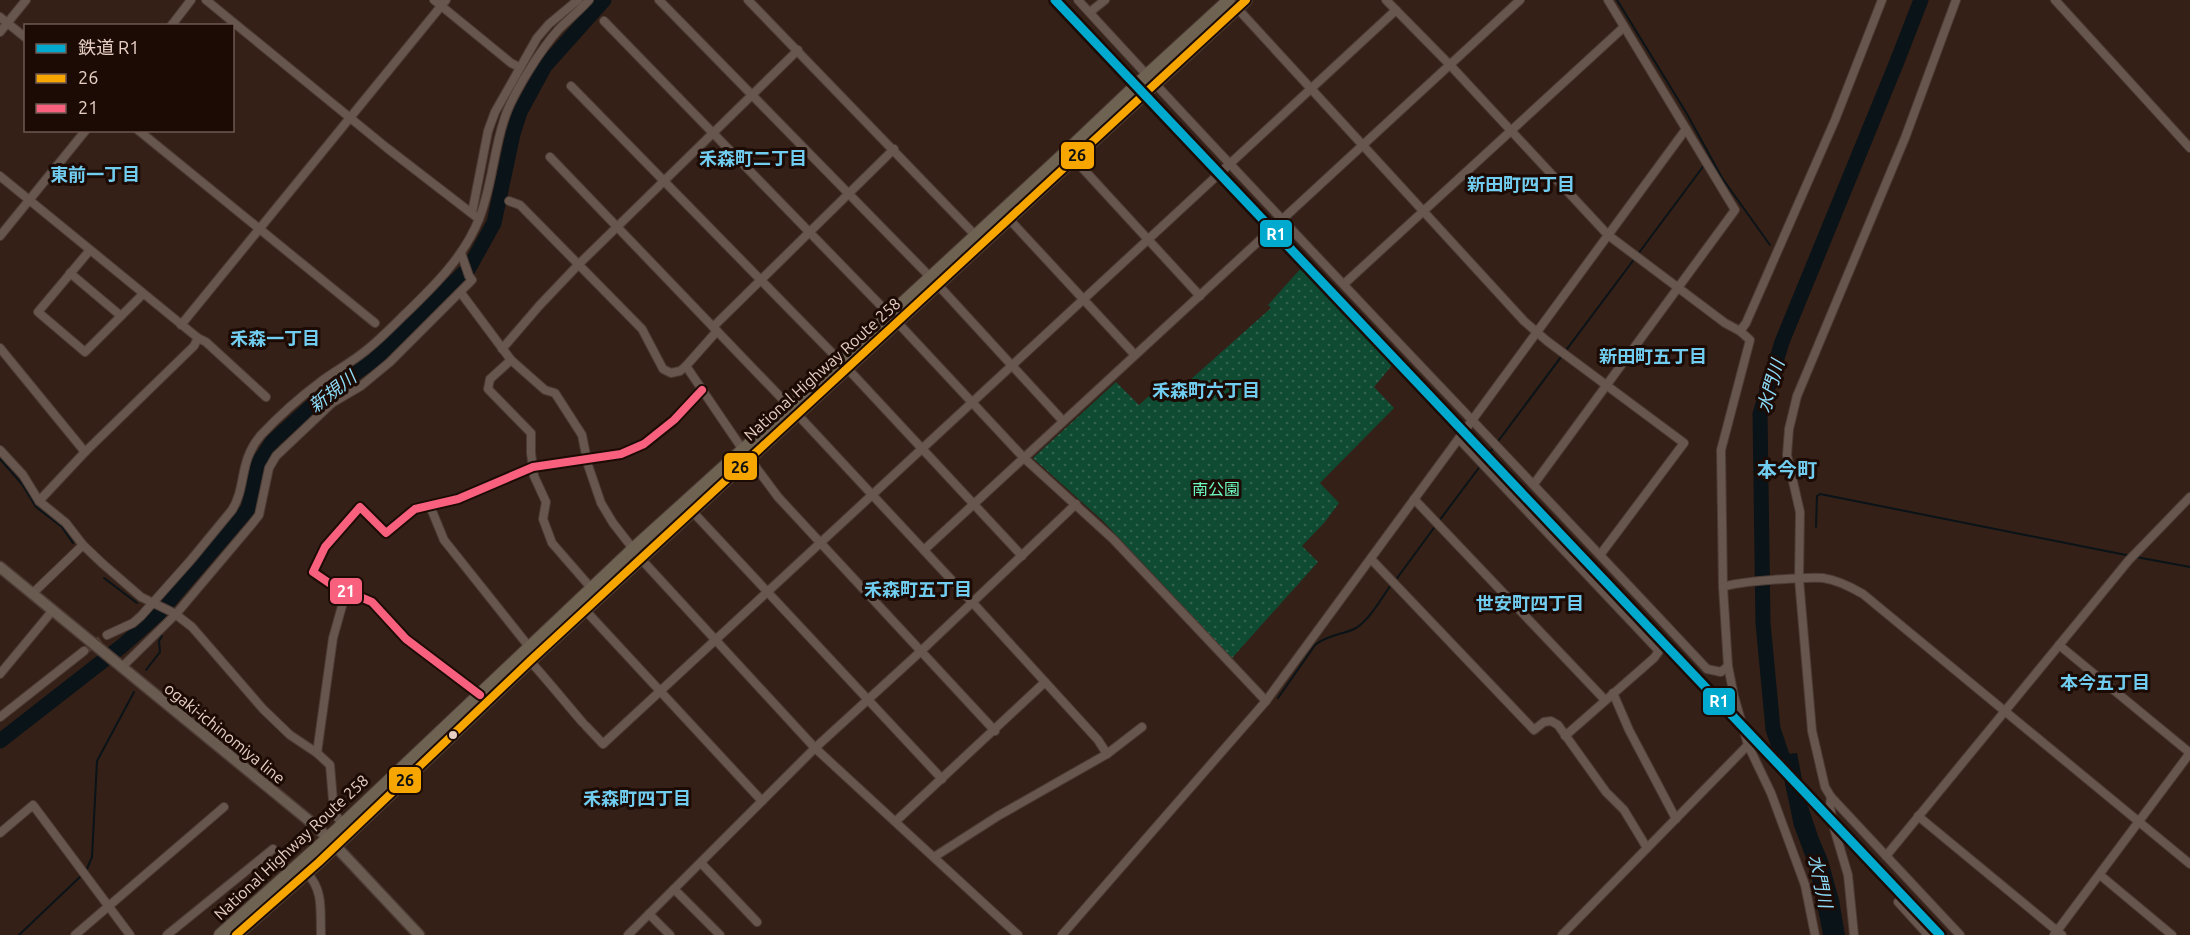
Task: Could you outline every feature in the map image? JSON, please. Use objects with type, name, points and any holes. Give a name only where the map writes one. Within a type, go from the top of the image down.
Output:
[{"type":"highway","name":"National Highway Route 258","points":[[934,281],[975,235],[1148,74],[1238,3]]},
{"type":"highway","name":"National Highway Route 258","points":[[220,935],[332,842],[530,661],[585,610],[637,554],[893,318],[1009,219],[1156,85],[1238,3]]},
{"type":"highway","name":"National Highway Route 258","points":[[236,935],[307,873],[332,842],[342,824],[592,589],[692,511],[746,454]]},
{"type":"main road","name":"ogaki-ichinomiya line","points":[[0,567],[332,842],[419,935]]},
{"type":"street","points":[[0,32],[4,20],[26,0]]},
{"type":"street","points":[[173,24],[191,0]]},
{"type":"street","points":[[206,0],[443,193],[475,216]]},
{"type":"street","points":[[107,635],[133,623],[155,603],[232,510],[236,503],[244,463],[262,435],[319,383],[365,352],[426,294],[462,254],[473,233],[488,131],[495,112],[537,38],[549,24],[578,0]]},
{"type":"street","points":[[475,216],[484,206],[505,116],[543,49],[560,28],[590,0]]},
{"type":"street","points":[[659,0],[934,281],[1063,421]]},
{"type":"street","points":[[748,0],[975,235]]},
{"type":"street","points":[[1078,0],[1281,220],[1534,484],[1707,669],[1721,672],[1728,666]]},
{"type":"street","points":[[1090,12],[1105,0]]},
{"type":"street","points":[[1386,0],[1450,64],[1608,235],[1750,340],[1721,450],[1728,666],[1748,745],[1789,837],[1805,885],[1815,935]]},
{"type":"street","points":[[924,550],[1520,0]]},
{"type":"street","points":[[1534,484],[1735,210],[1608,0]]},
{"type":"street","points":[[1740,331],[1746,323],[1835,120],[1882,0]]},
{"type":"street","points":[[1956,0],[1905,138],[1797,396],[1789,429],[1787,455],[1800,513],[1795,579],[1812,731],[1825,786],[1831,797],[1960,935]]},
{"type":"street","points":[[2055,0],[2190,148]]},
{"type":"street","points":[[181,325],[440,2],[511,63],[519,67]]},
{"type":"street","points":[[1238,3],[1311,89],[1536,332],[1684,443],[1600,555]]},
{"type":"street","points":[[530,661],[603,744],[1396,10]]},
{"type":"street","points":[[4,20],[24,36]]},
{"type":"street","points":[[604,21],[893,318],[1043,478],[1076,504],[1153,580],[1266,701]]},
{"type":"street","points":[[1344,285],[1624,27]]},
{"type":"street","points":[[502,349],[578,265],[798,50]]},
{"type":"street","points":[[571,86],[843,364],[1022,556]]},
{"type":"street","points":[[1062,935],[1266,701],[1686,129]]},
{"type":"street","points":[[0,236],[84,132]]},
{"type":"street","points":[[140,132],[375,323]]},
{"type":"street","points":[[509,201],[520,205],[642,329],[663,369],[671,373],[680,371],[686,366],[715,329],[761,279],[894,149]]},
{"type":"street","points":[[550,157],[873,494],[1045,682],[1107,754]]},
{"type":"street","points":[[1074,160],[1200,296]]},
{"type":"street","points":[[0,177],[181,325],[206,342],[266,398]]},
{"type":"street","points":[[1009,219],[1135,355]]},
{"type":"street","points":[[90,250],[38,312],[85,352],[143,294]]},
{"type":"street","points":[[120,665],[175,613],[259,515],[269,468],[276,456],[332,403],[361,386],[390,362],[472,280],[462,254]]},
{"type":"street","points":[[70,273],[121,316]]},
{"type":"street","points":[[461,293],[511,360],[545,390],[555,393],[582,435],[586,459],[601,503],[637,554],[815,748],[1018,935]]},
{"type":"street","points":[[39,501],[85,452],[194,346],[198,338]]},
{"type":"street","points":[[0,348],[85,452]]},
{"type":"street","points":[[511,360],[490,378],[488,389],[531,434],[534,476],[546,501],[543,519],[552,543],[592,589]]},
{"type":"street","points":[[686,366],[778,497],[995,731]]},
{"type":"street","points":[[480,695],[405,639],[372,602],[332,585],[314,572],[325,547],[360,507],[386,533],[415,509],[467,496],[533,467],[621,454],[644,444],[674,420],[702,390]]},
{"type":"street","points":[[1458,439],[1659,651],[1654,658],[1565,736]]},
{"type":"street","points":[[0,451],[23,475],[39,501],[66,523],[83,545],[141,597],[175,613],[203,639],[263,709],[290,735],[330,765],[334,812],[342,824]]},
{"type":"street","points":[[1886,856],[2129,560],[2190,497]]},
{"type":"street","points":[[1414,499],[1605,700]]},
{"type":"street","points":[[628,935],[815,748],[973,603],[1076,504]]},
{"type":"street","points":[[430,506],[444,540],[530,648]]},
{"type":"street","points":[[692,511],[942,779]]},
{"type":"street","points":[[33,594],[83,545]]},
{"type":"street","points":[[1371,559],[1534,730],[1544,722],[1551,721],[1558,725],[1606,792],[1624,810],[1647,848]]},
{"type":"street","points":[[1726,586],[1824,578],[1846,584],[1863,594],[2190,864]]},
{"type":"street","points":[[317,753],[333,638],[346,592]]},
{"type":"street","points":[[0,674],[53,610]]},
{"type":"street","points":[[585,610],[762,801]]},
{"type":"street","points":[[1918,816],[2058,934],[2190,753],[2059,645]]},
{"type":"street","points":[[0,717],[84,651]]},
{"type":"street","points":[[896,822],[1045,682]]},
{"type":"street","points":[[1613,693],[1629,730],[1676,819]]},
{"type":"street","points":[[934,857],[998,816],[1107,754],[1142,728]]},
{"type":"street","points":[[1562,935],[1748,745]]},
{"type":"street","points":[[1831,797],[1830,807],[1834,828],[1848,875],[1854,935]]},
{"type":"street","points":[[0,833],[33,805],[130,935]]},
{"type":"street","points":[[75,935],[224,807]]},
{"type":"street","points":[[167,935],[273,849]]},
{"type":"street","points":[[701,863],[757,922]]},
{"type":"street","points":[[307,873],[319,891],[321,935]]},
{"type":"street","points":[[2100,875],[2172,935]]},
{"type":"street","points":[[674,889],[720,935]]},
{"type":"street","points":[[1898,902],[1928,935]]},
{"type":"street","points":[[649,914],[670,935]]},
{"type":"green space","name":"南公園","points":[[1302,267],[1393,364],[1374,387],[1394,408],[1320,483],[1339,503],[1302,546],[1318,562],[1232,658],[1103,521],[1033,458],[1116,382],[1139,405],[1159,387],[1171,397],[1271,308],[1268,305]]},
{"type":"water","name":"水門川","points":[[1797,753],[1806,800],[1828,860],[1839,900],[1845,935],[1823,935],[1810,869],[1794,826],[1779,755]]},
{"type":"waterway","name":"新規川","points":[[0,741],[122,646],[157,615],[248,509],[259,462],[273,441],[325,394],[374,360],[469,268],[494,223],[520,112],[545,66],[604,0]]},
{"type":"waterway","points":[[1617,0],[1687,114],[1722,178],[1770,245]]},
{"type":"waterway","name":"水門川","points":[[1788,773],[1773,729],[1763,623],[1760,414],[1782,342],[1921,0]]},
{"type":"waterway","points":[[1638,254],[1705,164]]},
{"type":"waterway","points":[[1484,460],[1635,258]]},
{"type":"waterway","points":[[0,459],[22,484],[36,507],[62,527],[73,543]]},
{"type":"waterway","points":[[1439,521],[1481,465]]},
{"type":"waterway","points":[[1816,527],[1817,496],[1820,494],[2131,556]]},
{"type":"waterway","points":[[1395,581],[1436,525]]},
{"type":"waterway","points":[[2136,557],[2190,567]]},
{"type":"waterway","points":[[104,578],[137,603]]},
{"type":"waterway","points":[[1278,698],[1315,645],[1324,639],[1359,626],[1391,585]]},
{"type":"waterway","points":[[146,670],[160,652],[159,641],[162,636]]},
{"type":"waterway","points":[[86,871],[92,857],[97,761],[134,692]]},
{"type":"waterway","points":[[19,935],[82,875]]},
{"type":"tunnel","points":[[84,651],[107,635]]},
{"type":"rail line","name":"R1","points":[[1055,0],[1940,935]]},
{"type":"transit line","name":"26","points":[[236,935],[319,862],[530,661],[1246,0]]},
{"type":"transit line","name":"21","points":[[480,695],[406,639],[372,602],[332,585],[313,572],[325,547],[360,507],[386,533],[415,509],[458,499],[533,467],[621,454],[644,444],[674,420],[702,390]]},
{"type":"district","name":"禾森町二丁目","points":[[753,158]]},
{"type":"district","name":"東前一丁目","points":[[95,174]]},
{"type":"district","name":"新田町四丁目","points":[[1521,184]]},
{"type":"district","name":"禾森一丁目","points":[[275,338]]},
{"type":"district","name":"新田町五丁目","points":[[1653,356]]},
{"type":"district","name":"禾森町六丁目","points":[[1206,390]]},
{"type":"district","name":"本今町","points":[[1787,469]]},
{"type":"district","name":"禾森町五丁目","points":[[918,589]]},
{"type":"district","name":"世安町四丁目","points":[[1530,603]]},
{"type":"district","name":"本今五丁目","points":[[2105,682]]},
{"type":"district","name":"禾森町四丁目","points":[[637,798]]}]
